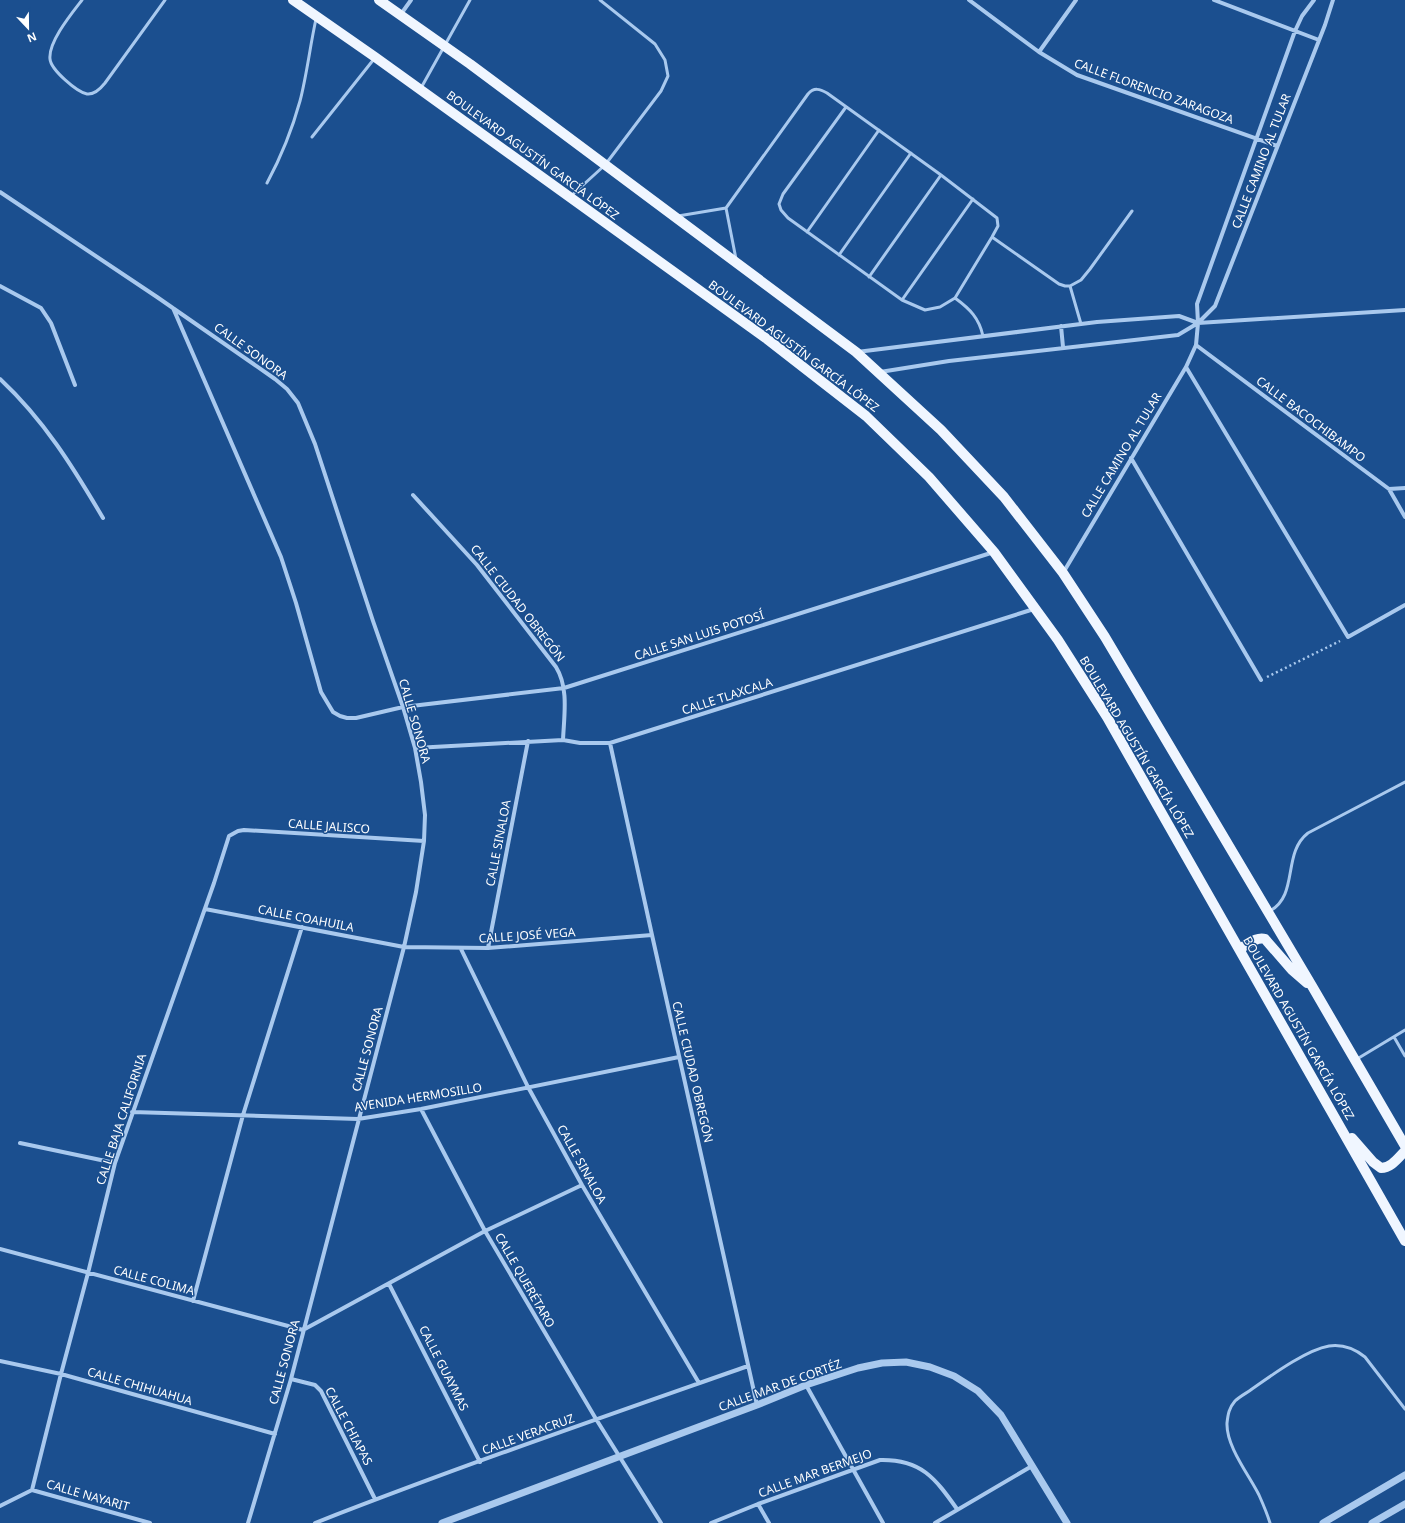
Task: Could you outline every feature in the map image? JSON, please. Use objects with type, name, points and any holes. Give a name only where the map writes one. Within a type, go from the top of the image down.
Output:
[{"type":"main road","name":"BOULEVARD AGUSTÍN GARCÍA LÓPEZ","points":[[293,0],[375,57],[767,339],[866,416],[928,477],[994,552],[1058,640],[1107,717],[1405,1241]]},
{"type":"main road","points":[[379,0],[737,262],[856,352],[941,430],[998,492],[1063,573],[1105,637],[1269,912],[1405,1146]]},
{"type":"main road","points":[[1239,949],[1256,940],[1262,938],[1265,939],[1302,979],[1312,986]]},
{"type":"main road","points":[[1337,1121],[1373,1162],[1381,1168],[1388,1167],[1405,1151]]},
{"type":"street","points":[[400,15],[411,0]]},
{"type":"street","name":"CALLE FLORENCIO ZARAGOZA","points":[[969,0],[1039,52],[1077,75],[1277,146]]},
{"type":"street","points":[[1039,52],[1076,0]]},
{"type":"street","points":[[1214,0],[1319,40]]},
{"type":"street","name":"CALLE CAMINO AL TULAR","points":[[1063,573],[1186,367],[1196,345],[1198,323],[1197,304],[1295,31],[1302,16],[1314,0]]},
{"type":"street","name":"CALLE CAMINO AL TULAR","points":[[1198,323],[1215,306],[1319,40],[1333,0]]},
{"type":"street","name":"CALLE SONORA","points":[[0,192],[173,308],[275,379],[287,389],[298,403],[315,444],[403,707],[415,748],[425,815],[424,842],[416,892],[404,947],[291,1379],[248,1523]]},
{"type":"street","points":[[0,286],[40,308],[46,314],[51,323],[74,385]]},
{"type":"street","name":"CALLE SAN LUIS POTOSÍ","points":[[173,308],[281,557],[296,603],[321,692],[333,712],[340,716],[356,718],[403,707],[564,688],[994,552]]},
{"type":"street","points":[[856,352],[1061,326],[1179,316],[1198,323],[1405,310]]},
{"type":"street","points":[[879,372],[949,361],[1178,335],[1198,323]]},
{"type":"street","points":[[1061,326],[1063,347]]},
{"type":"street","name":"CALLE BACOCHIBAMPO","points":[[1196,345],[1389,489],[1405,517]]},
{"type":"street","points":[[1186,367],[1348,637],[1405,605]]},
{"type":"street","points":[[0,380],[13,391],[50,434],[75,471],[103,518]]},
{"type":"street","points":[[1131,458],[1261,680]]},
{"type":"street","points":[[1389,489],[1405,488]]},
{"type":"street","name":"CALLE CIUDAD OBREGÓN","points":[[414,495],[477,565],[560,673],[564,688],[563,740]]},
{"type":"street","name":"CALLE TLAXCALA","points":[[415,748],[563,740],[580,743],[610,743],[1035,609]]},
{"type":"street","name":"CALLE SINALOA","points":[[488,948],[528,741]]},
{"type":"street","name":"CALLE CIUDAD OBREGÓN","points":[[610,743],[757,1405]]},
{"type":"street","name":"CALLE JALISCO","points":[[234,833],[244,830],[424,842]]},
{"type":"street","name":"CALLE BAJA CALIFORNIA","points":[[32,1490],[60,1374],[88,1273],[115,1163],[226,843],[229,836],[234,833]]},
{"type":"street","name":"CALLE COAHUILA","points":[[204,909],[404,947]]},
{"type":"street","points":[[194,1301],[242,1115],[302,927]]},
{"type":"street","name":"CALLE JOSÉ VEGA","points":[[404,947],[461,949],[488,948],[652,935]]},
{"type":"street","name":"CALLE SINALOA","points":[[461,949],[528,1087],[582,1185],[699,1383]]},
{"type":"street","name":"AVENIDA HERMOSILLO","points":[[132,1112],[358,1119],[421,1109],[679,1057]]},
{"type":"street","name":"CALLE QUERÉTARO","points":[[421,1109],[485,1231],[619,1457],[662,1523]]},
{"type":"street","points":[[20,1143],[115,1163]]},
{"type":"street","points":[[303,1330],[485,1231],[582,1185]]},
{"type":"street","name":"CALLE COLIMA","points":[[0,1249],[303,1330]]},
{"type":"street","name":"CALLE GUAYMAS","points":[[390,1284],[480,1462]]},
{"type":"street","name":"CALLE CHIHUAHUA","points":[[0,1361],[60,1374],[275,1434]]},
{"type":"street","name":"CALLE MAR DE CORTÉZ","points":[[442,1523],[757,1405],[806,1385],[858,1368],[882,1363],[906,1362],[930,1367],[954,1376],[978,1390],[1001,1415],[1067,1523]]},
{"type":"street","name":"CALLE VERACRUZ","points":[[315,1523],[375,1499],[748,1366]]},
{"type":"street","name":"CALLE CHIAPAS","points":[[291,1379],[315,1386],[321,1391],[375,1499]]},
{"type":"street","points":[[806,1385],[883,1523]]},
{"type":"street","name":"CALLE MAR BERMEJO","points":[[711,1523],[758,1504],[880,1460],[894,1460],[909,1463],[924,1470],[942,1488],[957,1509]]},
{"type":"street","points":[[935,1523],[1032,1466]]},
{"type":"street","points":[[1323,1523],[1405,1475]]},
{"type":"street","name":"CALLE NAYARIT","points":[[0,1506],[32,1490],[150,1523]]},
{"type":"street","points":[[758,1504],[769,1523]]},
{"type":"street","points":[[1372,1523],[1405,1504]]},
{"type":"lane","points":[[82,0],[63,27],[51,48],[50,58],[51,64],[65,80],[79,90],[88,94],[99,90],[105,83],[166,0]]},
{"type":"lane","points":[[420,90],[443,46],[470,0]]},
{"type":"lane","points":[[570,197],[605,165],[661,91],[668,76],[665,60],[655,44],[600,0]]},
{"type":"lane","points":[[266,184],[276,166],[291,130],[304,84],[309,50],[317,17]]},
{"type":"lane","points":[[312,137],[375,57]]},
{"type":"lane","points":[[674,216],[726,208],[811,91],[816,89],[820,90],[846,106],[911,153],[997,218],[998,226],[955,298],[940,307],[925,310],[902,300],[783,213],[779,201],[846,106]]},
{"type":"lane","points":[[807,232],[879,130]]},
{"type":"lane","points":[[840,256],[911,153]]},
{"type":"lane","points":[[869,277],[941,175]]},
{"type":"lane","points":[[902,300],[973,199]]},
{"type":"lane","points":[[726,208],[737,262]]},
{"type":"lane","points":[[992,237],[1059,284],[1070,286],[1081,280],[1132,211]]},
{"type":"lane","points":[[1070,286],[1081,324]]},
{"type":"lane","points":[[955,298],[973,312],[978,320],[983,336]]},
{"type":"lane","points":[[1269,912],[1280,904],[1285,895],[1292,858],[1301,838],[1405,782]]},
{"type":"lane","points":[[1355,1060],[1405,1030]]},
{"type":"lane","points":[[1394,1037],[1405,1056]]},
{"type":"lane","points":[[1270,1523],[1228,1434],[1227,1425],[1229,1410],[1236,1401],[1273,1375],[1318,1349],[1330,1346],[1346,1346],[1357,1350],[1365,1357],[1405,1409]]},
{"type":"path","points":[[1261,680],[1348,637]]}]
